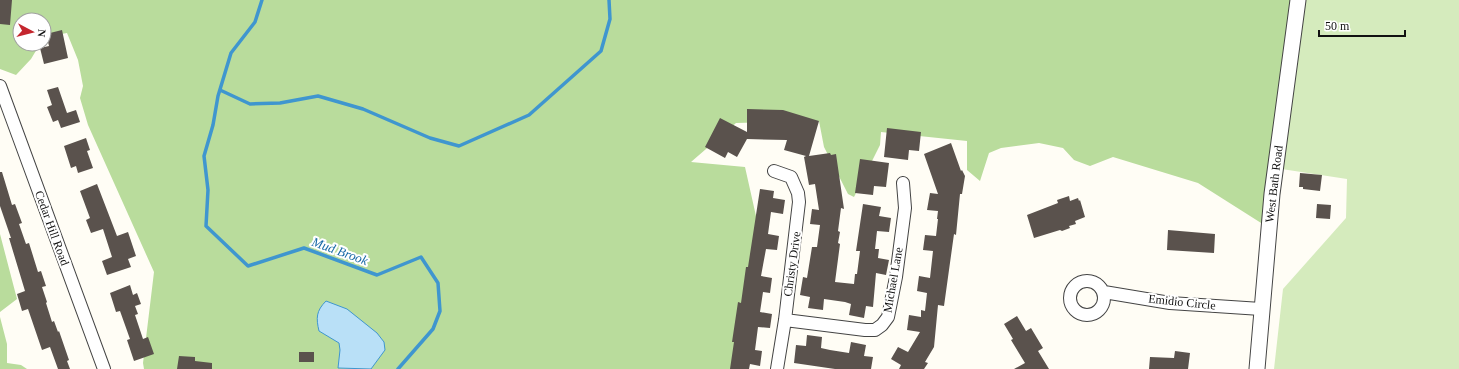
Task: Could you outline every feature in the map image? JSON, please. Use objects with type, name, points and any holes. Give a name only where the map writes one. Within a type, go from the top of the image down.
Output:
[{"type":"street","name":"West Bath Road","points":[[1257,369],[1272,194],[1298,0]]},
{"type":"street","name":"Cedar Hill Road","points":[[0,86],[104,369]]},
{"type":"street","name":"Christy Drive","points":[[774,171],[791,177],[798,193],[799,202],[785,320],[777,369]]},
{"type":"street","name":"Michael Lane","points":[[785,320],[865,330],[875,330],[882,325],[888,317],[896,277],[905,208],[903,183]]},
{"type":"street","name":"Emidio Circle","points":[[1104,292],[1170,303],[1261,309]]},
{"type":"green space","points":[[0,0],[1298,0],[1269,228],[1198,183],[1113,157],[1090,166],[1074,160],[1063,148],[1039,143],[1001,148],[989,153],[980,181],[967,170],[967,141],[881,132],[880,145],[854,197],[848,194],[824,147],[819,121],[736,123],[691,162],[745,167],[760,234],[738,369],[144,369],[143,363],[154,272],[88,125],[80,98],[83,86],[78,60],[67,33],[52,36],[52,12],[12,12],[12,52],[35,52],[31,59],[16,75],[0,69]]},
{"type":"green space","points":[[1297,0],[1459,0],[1459,369],[1274,369],[1283,289],[1346,218],[1347,179],[1275,168]]},
{"type":"green space","points":[[0,234],[17,299],[0,312]]},
{"type":"green space","points":[[0,317],[7,344],[7,363],[21,365],[27,369],[0,369]]},
{"type":"water","points":[[326,301],[347,309],[377,333],[384,342],[385,350],[371,369],[338,368],[340,350],[339,343],[319,331],[318,326],[317,318],[319,311]]},
{"type":"building","points":[[0,0],[12,0],[10,25],[0,24]]},
{"type":"building","points":[[62,30],[68,58],[44,64],[41,52],[52,52],[52,32]]},
{"type":"building","points":[[58,87],[67,113],[76,110],[80,122],[61,128],[58,120],[53,122],[47,107],[52,105],[47,90]]},
{"type":"building","points":[[747,109],[783,110],[819,121],[809,156],[830,153],[831,155],[836,154],[844,209],[841,208],[838,231],[840,232],[838,243],[840,244],[835,282],[854,284],[860,251],[856,251],[863,204],[881,207],[879,216],[891,218],[889,232],[877,231],[875,249],[879,249],[878,258],[889,260],[886,275],[876,273],[873,307],[866,306],[864,318],[849,315],[851,304],[845,302],[824,299],[823,310],[808,308],[810,297],[800,295],[803,277],[807,278],[812,247],[817,247],[820,225],[810,224],[812,209],[819,210],[815,184],[809,185],[804,157],[806,156],[784,150],[787,140],[747,139],[737,157],[728,152],[725,158],[705,147],[720,118],[747,132]]},
{"type":"building","points":[[887,128],[921,132],[919,151],[909,150],[908,160],[884,157]]},
{"type":"building","points":[[86,138],[90,150],[87,151],[93,168],[78,173],[76,166],[71,168],[64,146]]},
{"type":"building","points":[[951,143],[961,171],[962,170],[965,176],[962,194],[960,194],[956,235],[954,234],[944,306],[938,305],[934,347],[925,362],[928,363],[924,369],[899,369],[901,365],[891,359],[898,347],[908,352],[920,332],[907,330],[909,315],[921,317],[921,310],[925,311],[927,293],[917,291],[919,276],[930,278],[933,251],[923,250],[925,235],[936,236],[938,219],[938,211],[927,210],[930,193],[938,194],[924,154]]},
{"type":"building","points":[[860,159],[889,163],[886,187],[874,186],[873,195],[855,193]]},
{"type":"building","points":[[0,172],[2,172],[12,205],[15,204],[22,223],[19,224],[26,244],[29,243],[38,272],[41,271],[46,286],[42,287],[47,302],[46,303],[52,322],[54,321],[58,332],[59,331],[69,360],[67,361],[70,369],[58,369],[50,347],[42,350],[28,309],[22,311],[17,294],[25,291],[9,238],[11,238],[0,206]]},
{"type":"building","points":[[1300,173],[1322,175],[1320,191],[1303,189],[1303,187],[1299,187]]},
{"type":"building","points":[[97,184],[117,236],[128,232],[136,256],[128,259],[131,267],[107,275],[102,261],[112,257],[103,229],[91,233],[86,220],[90,218],[80,191]]},
{"type":"building","points":[[760,189],[774,191],[773,198],[785,200],[783,214],[771,212],[768,234],[779,236],[777,250],[766,249],[761,276],[772,278],[770,293],[763,292],[760,312],[772,314],[770,328],[758,327],[755,350],[762,351],[760,366],[750,364],[749,369],[730,369],[734,342],[732,342],[738,302],[741,303]]},
{"type":"building","points":[[1069,196],[1070,201],[1078,198],[1079,201],[1080,200],[1085,217],[1075,221],[1076,224],[1069,226],[1070,228],[1034,238],[1027,215],[1058,203],[1057,200]]},
{"type":"building","points":[[1317,204],[1331,205],[1330,219],[1316,218]]},
{"type":"building","points":[[1168,230],[1215,234],[1214,253],[1167,250]]},
{"type":"building","points":[[130,285],[133,295],[137,293],[141,304],[135,306],[138,314],[135,315],[143,339],[148,337],[154,354],[134,361],[127,340],[130,339],[120,311],[116,312],[110,293]]},
{"type":"building","points":[[1017,316],[1026,331],[1031,328],[1043,348],[1038,351],[1049,369],[1014,369],[1025,363],[1011,340],[1013,339],[1004,324]]},
{"type":"building","points":[[807,335],[822,337],[821,348],[830,350],[849,353],[851,342],[866,345],[864,356],[873,357],[871,369],[835,369],[794,363],[796,345],[806,346]]},
{"type":"building","points":[[1175,351],[1190,353],[1188,369],[1149,369],[1150,357],[1174,358]]},
{"type":"building","points":[[299,352],[314,352],[314,362],[299,362]]},
{"type":"building","points":[[179,356],[195,357],[195,361],[212,363],[212,369],[177,369]]},
{"type":"waterway","name":"Mud Brook","points":[[262,0],[255,22],[231,53],[218,96],[213,125],[204,156],[208,190],[206,226],[248,266],[304,248],[377,275],[421,257],[438,283],[440,311],[433,329],[398,369]]},
{"type":"waterway","points":[[220,90],[250,104],[280,103],[318,96],[363,109],[430,138],[459,146],[529,115],[601,51],[610,19],[609,0]]}]
